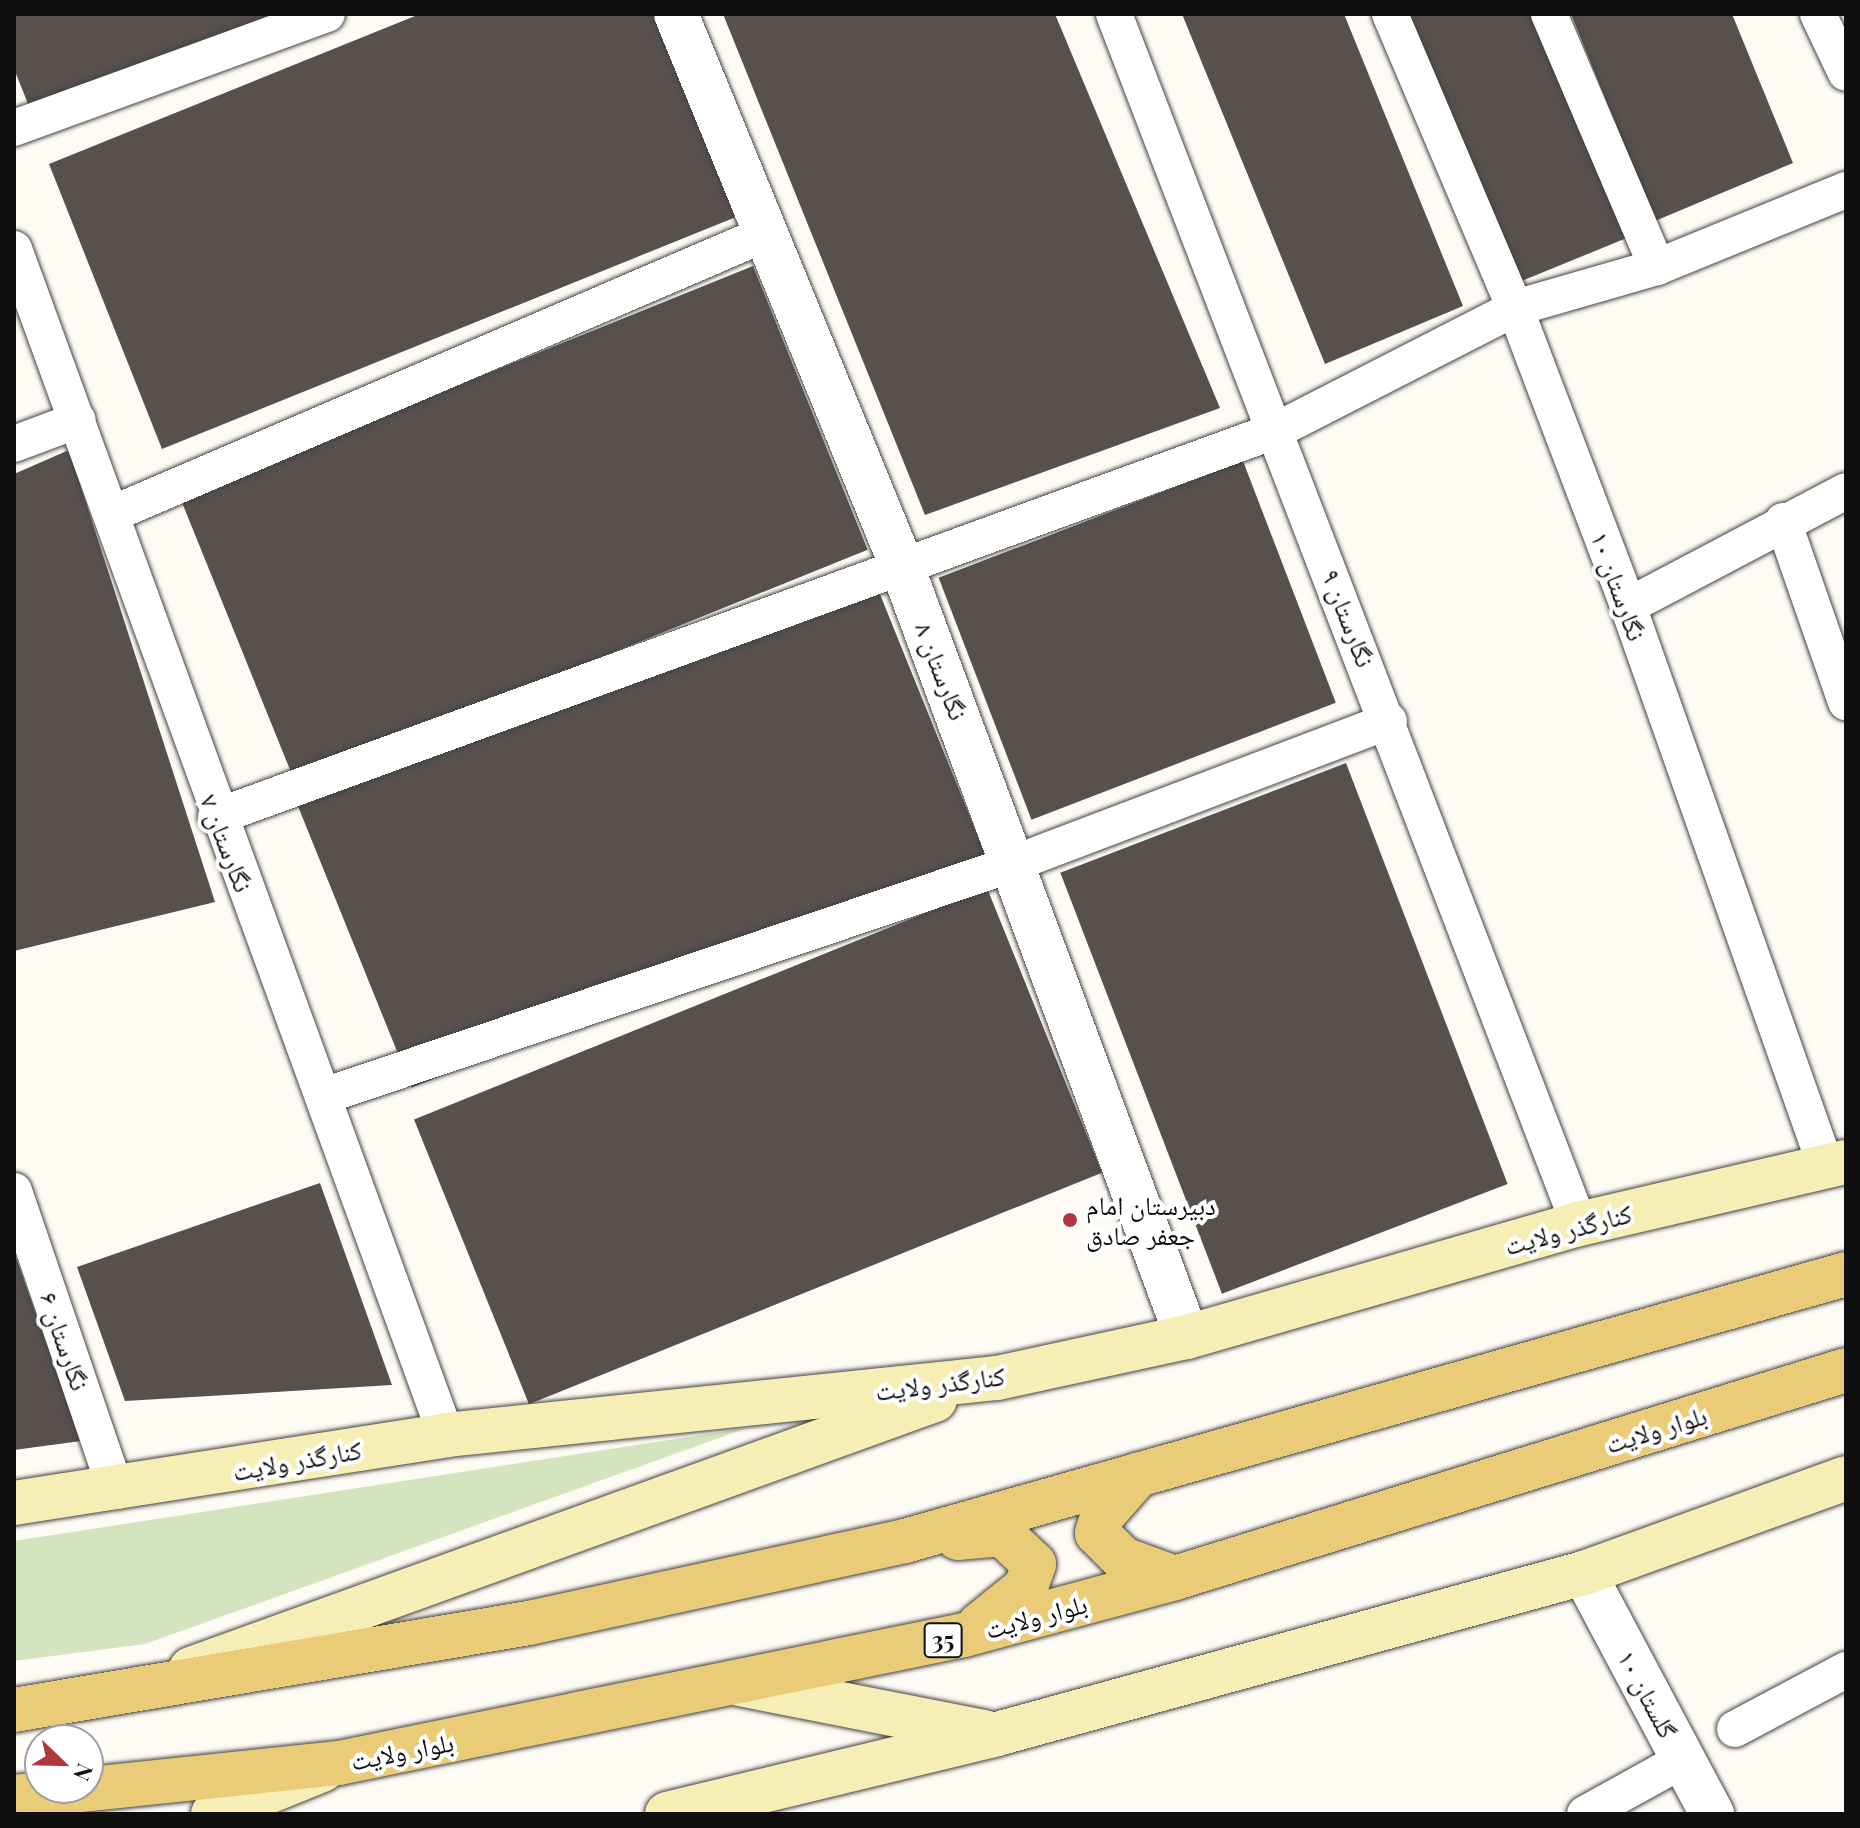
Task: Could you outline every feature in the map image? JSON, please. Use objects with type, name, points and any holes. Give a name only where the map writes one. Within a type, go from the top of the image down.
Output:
[{"type":"main road","name":"کنارگذر ولایت","points":[[14,1503],[116,1491],[446,1435],[997,1378],[1187,1337],[1579,1224],[1836,1164]]},
{"type":"main road","points":[[14,1710],[112,1697],[529,1623],[905,1541],[1846,1274]]},
{"type":"main road","name":"بلوار ولایت","points":[[14,1797],[339,1763],[739,1684],[964,1635],[1175,1578],[1846,1370]]},
{"type":"main road","points":[[112,1697],[997,1378]]},
{"type":"main road","points":[[1139,1474],[1102,1516],[1097,1533],[1123,1559],[1175,1578]]},
{"type":"main road","points":[[667,1814],[997,1734],[1584,1573],[1846,1478]]},
{"type":"main road","points":[[905,1541],[1002,1534],[1028,1551],[1034,1564],[1026,1587],[964,1635]]},
{"type":"main road","points":[[739,1684],[997,1734]]},
{"type":"main road","points":[[213,1814],[339,1763]]},
{"type":"street","points":[[14,128],[327,14]]},
{"type":"street","name":"نگارستان ۸","points":[[676,14],[901,564],[1015,863],[1187,1337]]},
{"type":"street","name":"نگارستان ۹","points":[[1114,14],[1389,721],[1579,1224]]},
{"type":"street","name":"نگارستان ۱۰","points":[[1390,14],[1515,308],[1836,1164]]},
{"type":"street","points":[[1549,14],[1657,267]]},
{"type":"street","points":[[1818,14],[1846,73]]},
{"type":"street","points":[[216,817],[901,564],[1277,430],[1515,308],[1657,267],[1846,190]]},
{"type":"street","points":[[112,514],[765,234]]},
{"type":"street","name":"نگارستان ۷","points":[[14,249],[112,514],[216,817],[324,1096],[446,1435]]},
{"type":"street","points":[[14,444],[78,420]]},
{"type":"street","points":[[1628,606],[1783,521],[1846,491]]},
{"type":"street","points":[[1783,521],[1846,702]]},
{"type":"street","points":[[324,1096],[1015,863],[1389,721]]},
{"type":"street","name":"نگارستان ۶","points":[[14,1191],[116,1491]]},
{"type":"street","name":"گلستان ۱۰","points":[[1584,1573],[1712,1814]]},
{"type":"street","points":[[1735,1729],[1846,1670]]},
{"type":"street","points":[[1585,1814],[1683,1760]]},
{"type":"green space","points":[[747,1428],[145,1644],[14,1661],[14,1541]]},
{"type":"building","points":[[14,14],[286,14],[33,116],[14,69]]},
{"type":"building","points":[[420,14],[655,14],[736,217],[162,449],[49,164]]},
{"type":"building","points":[[723,14],[1055,14],[1220,408],[925,515]]},
{"type":"building","points":[[1182,14],[1344,14],[1463,306],[1325,364]]},
{"type":"building","points":[[1381,14],[1544,14],[1634,235],[1495,292]]},
{"type":"building","points":[[1571,14],[1732,14],[1793,163],[1655,221]]},
{"type":"building","points":[[753,266],[868,550],[295,781],[180,498]]},
{"type":"building","points":[[69,450],[215,902],[14,951],[14,474]]},
{"type":"building","points":[[1243,461],[1336,703],[1031,820],[939,578]]},
{"type":"building","points":[[871,572],[986,856],[412,1088],[297,804]]},
{"type":"building","points":[[1346,763],[1508,1184],[1222,1294],[1060,873]]},
{"type":"building","points":[[987,888],[1102,1173],[529,1404],[414,1120]]},
{"type":"building","points":[[320,1183],[392,1385],[125,1401],[77,1267]]},
{"type":"building","points":[[14,1252],[81,1441],[14,1450]]},
{"type":"place","name":"دبیرستان امام جعفر صادق","points":[[1070,1220]]}]
